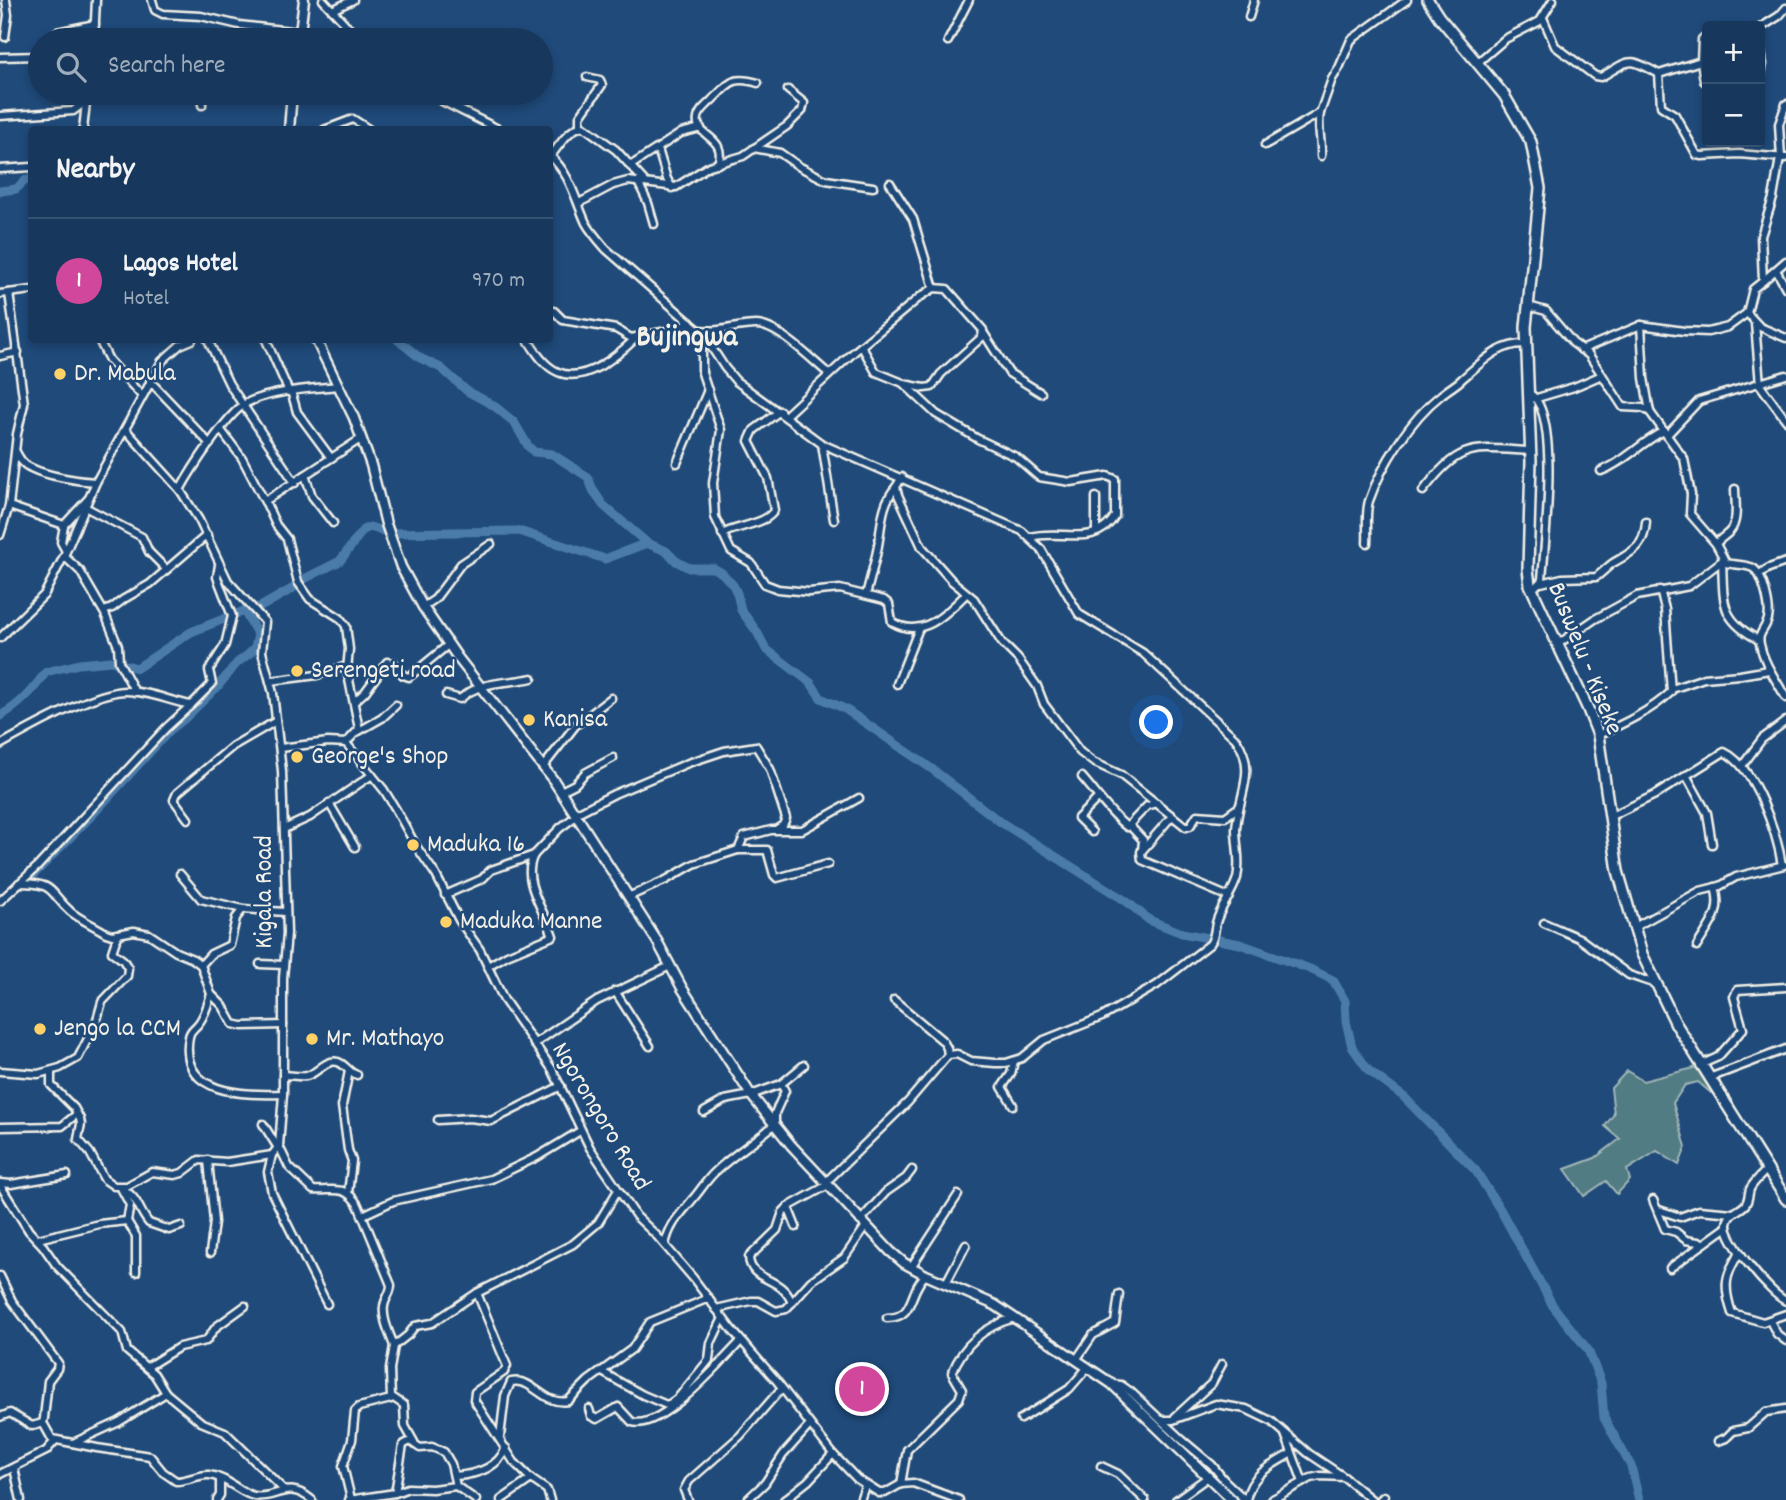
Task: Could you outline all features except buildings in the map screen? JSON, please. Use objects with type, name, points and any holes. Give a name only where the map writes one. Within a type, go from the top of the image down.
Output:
[{"type":"main road","name":"Buswelu - Kiseke","points":[[1428,0],[1504,95],[1531,142],[1540,188],[1526,344],[1530,451],[1528,569],[1532,590],[1598,735],[1618,871],[1633,928],[1656,984],[1700,1065],[1768,1168],[1783,1185],[1786,1199]]},
{"type":"street","points":[[3,0],[8,15],[5,37]]},
{"type":"street","points":[[94,28],[96,0]]},
{"type":"street","points":[[152,0],[155,10],[163,14],[201,16],[257,28]]},
{"type":"street","points":[[301,28],[304,0]]},
{"type":"street","points":[[323,0],[349,28]]},
{"type":"street","points":[[332,10],[353,0]]},
{"type":"street","points":[[948,41],[969,0]]},
{"type":"street","points":[[1249,17],[1254,0]]},
{"type":"street","points":[[1321,156],[1322,139],[1318,123],[1320,113],[1332,79],[1351,40],[1407,0]]},
{"type":"street","points":[[1477,63],[1505,39],[1543,18],[1553,0]]},
{"type":"street","points":[[1765,25],[1786,8]]},
{"type":"street","points":[[1543,18],[1555,47],[1595,76],[1601,77],[1617,66],[1632,62],[1659,74],[1701,61]]},
{"type":"street","points":[[76,28],[95,24]]},
{"type":"street","points":[[1702,39],[1702,68]]},
{"type":"street","points":[[0,57],[28,56]]},
{"type":"street","points":[[1659,74],[1661,106],[1675,115],[1697,155],[1739,154],[1782,158]]},
{"type":"street","points":[[580,126],[580,116],[602,85],[600,80],[587,77]]},
{"type":"street","points":[[719,164],[720,148],[701,128],[698,122],[701,112],[727,83],[741,80],[758,83]]},
{"type":"street","points":[[579,203],[613,185],[642,182],[672,188],[703,169],[743,156],[787,126],[804,107],[801,100],[788,90]]},
{"type":"street","points":[[1763,281],[1761,236],[1782,158],[1779,124],[1786,104]]},
{"type":"street","points":[[0,116],[67,112],[74,111],[81,105]]},
{"type":"street","points":[[83,126],[85,105]]},
{"type":"street","points":[[289,126],[291,105]]},
{"type":"street","points":[[449,105],[492,126]]},
{"type":"street","points":[[1265,145],[1320,113]]},
{"type":"street","points":[[334,126],[353,118],[364,126]]},
{"type":"street","points":[[553,152],[580,126]]},
{"type":"street","points":[[580,126],[592,130],[603,139],[642,182],[654,225]]},
{"type":"street","points":[[630,166],[681,133],[701,128]]},
{"type":"street","points":[[754,148],[780,153],[826,180],[873,187]]},
{"type":"street","points":[[658,149],[672,188]]},
{"type":"street","points":[[553,159],[562,169],[587,224],[606,249],[700,331],[736,381],[822,444],[999,520],[1030,537],[1055,570],[1079,614],[1143,653],[1236,739],[1243,750],[1247,773],[1236,830],[1238,874],[1216,921],[1214,939],[1194,958],[1157,985],[1086,1025],[1044,1040],[1014,1061],[971,1061],[957,1054],[947,1055]]},
{"type":"street","points":[[0,169],[28,167]]},
{"type":"street","points":[[890,183],[913,219],[934,288]]},
{"type":"street","points":[[1581,350],[1642,325],[1708,332],[1728,327],[1747,313],[1753,289],[1786,261]]},
{"type":"street","points":[[1776,270],[1786,288]]},
{"type":"street","points":[[722,534],[734,527],[767,519],[774,510],[768,478],[749,441],[754,430],[783,413],[934,288],[950,291],[983,332],[1009,373],[1041,393]]},
{"type":"street","points":[[0,295],[28,291]]},
{"type":"street","points":[[0,535],[9,506],[15,450],[24,404],[9,293]]},
{"type":"street","points":[[1528,306],[1546,311],[1581,350],[1589,355],[1623,407],[1643,408],[1650,412],[1682,456],[1691,494],[1690,514],[1716,544],[1723,561],[1723,586],[1728,617],[1739,628],[1759,640]]},
{"type":"street","points":[[554,311],[563,320],[609,328],[636,338]]},
{"type":"street","points":[[1747,313],[1755,323],[1786,338]]},
{"type":"street","points":[[530,343],[546,364],[555,371],[567,374],[595,368],[611,359],[636,338],[677,329],[690,322]]},
{"type":"street","points":[[1755,323],[1760,384],[1786,420]]},
{"type":"street","points":[[700,331],[717,332],[753,325],[768,327],[830,374]]},
{"type":"street","points":[[1642,325],[1644,378],[1650,412]]},
{"type":"street","points":[[700,331],[702,373],[721,430],[713,483],[715,517],[731,551],[751,564],[762,580],[771,587],[809,592],[840,589],[866,595],[887,602],[891,620],[907,629],[919,628],[945,615],[966,594]]},
{"type":"street","points":[[862,347],[876,372],[902,383],[932,387],[941,374],[977,342],[983,332]]},
{"type":"street","points":[[100,343],[109,360],[142,396]]},
{"type":"street","points":[[0,638],[44,595],[96,482],[150,381],[162,361],[185,343]]},
{"type":"street","points":[[209,343],[229,384],[295,483]]},
{"type":"street","points":[[267,343],[297,412],[331,458]]},
{"type":"street","points":[[318,343],[362,439],[401,567],[423,607],[448,645],[561,792],[732,1069],[751,1095],[827,1184],[890,1251],[926,1275],[981,1297],[1112,1384],[1232,1500]]},
{"type":"street","points":[[1367,543],[1368,503],[1386,463],[1413,425],[1441,394],[1452,388],[1495,351],[1509,345],[1526,344]]},
{"type":"street","points":[[0,356],[18,352]]},
{"type":"street","points":[[1537,398],[1602,375]]},
{"type":"street","points":[[1601,471],[1632,453],[1649,439],[1665,433],[1699,401],[1786,375]]},
{"type":"street","points":[[150,381],[210,444]]},
{"type":"street","points":[[902,383],[936,414],[978,439],[1016,457],[1039,477],[1071,481],[1113,477],[1117,484],[1115,516],[1112,521],[1090,536],[1049,533],[1030,537]]},
{"type":"street","points":[[180,490],[210,444],[242,405],[290,391],[339,386]]},
{"type":"street","points":[[677,463],[708,390]]},
{"type":"street","points":[[1528,393],[1541,404],[1550,477],[1541,583]]},
{"type":"street","name":"Kigala Road","points":[[125,429],[180,490],[236,592],[265,622],[262,652],[270,681],[280,748],[287,933],[284,965],[283,1094],[278,1147]]},
{"type":"street","points":[[221,430],[242,458],[265,501],[295,574],[310,599],[343,621],[349,639],[348,666],[359,731]]},
{"type":"street","points":[[265,501],[362,439]]},
{"type":"street","points":[[822,444],[834,520]]},
{"type":"street","points":[[1423,491],[1453,459],[1464,452],[1488,448],[1530,451]]},
{"type":"street","points":[[15,450],[22,462],[32,469],[76,481],[96,482]]},
{"type":"street","points":[[305,475],[312,496],[333,523]]},
{"type":"street","points":[[866,595],[884,508],[888,496],[902,477]]},
{"type":"street","points":[[897,487],[902,506],[922,547],[979,605],[1002,643],[1018,659],[1037,687],[1044,704],[1080,752],[1093,762],[1121,775],[1188,827],[1197,815],[1225,817],[1240,807]]},
{"type":"street","points":[[1716,544],[1730,531],[1733,524],[1735,489]]},
{"type":"street","points":[[1096,497],[1096,532]]},
{"type":"street","points":[[89,498],[64,525],[61,542],[65,554],[80,571],[104,611],[118,646],[119,662],[135,692]]},
{"type":"street","points":[[9,506],[64,525]]},
{"type":"street","points":[[85,507],[138,533],[149,552],[166,569]]},
{"type":"street","points":[[1532,590],[1541,583],[1562,578],[1596,577],[1639,547],[1643,541],[1646,523]]},
{"type":"street","points":[[104,611],[145,587],[207,535]]},
{"type":"street","points":[[423,607],[435,599],[461,564],[491,544]]},
{"type":"street","points":[[1723,561],[1753,568],[1759,574],[1769,608],[1767,623],[1759,640],[1769,670],[1786,698]]},
{"type":"street","points":[[1558,644],[1595,619],[1637,596],[1689,586],[1723,561]]},
{"type":"street","points":[[1759,574],[1786,562]]},
{"type":"street","points":[[0,901],[212,684],[209,670],[229,636],[232,616],[217,577],[220,563]]},
{"type":"street","points":[[1660,590],[1665,609],[1672,689]]},
{"type":"street","points":[[897,684],[919,628]]},
{"type":"street","points":[[354,702],[387,662],[394,663],[403,675],[409,677],[448,645]]},
{"type":"street","points":[[270,681],[317,675],[348,666]]},
{"type":"street","points":[[1598,735],[1657,704],[1672,689],[1704,678],[1740,676],[1769,670]]},
{"type":"street","points":[[446,695],[460,699],[467,692],[481,687],[531,678]]},
{"type":"street","points":[[0,745],[66,711],[114,692],[135,692],[191,705]]},
{"type":"street","points":[[543,767],[575,726],[611,698]]},
{"type":"street","points":[[280,748],[328,742],[346,743],[396,705]]},
{"type":"street","points":[[188,820],[174,800],[177,793],[230,748],[276,721]]},
{"type":"street","points":[[1742,766],[1762,739],[1786,722]]},
{"type":"street","name":"Ngorongoro Road","points":[[346,743],[384,790],[432,868],[445,895],[488,966],[504,1000],[561,1086],[580,1131],[641,1222],[665,1245],[709,1298],[833,1454],[865,1486],[884,1497],[901,1484]]},
{"type":"street","points":[[488,966],[553,936],[530,881],[529,866],[534,855],[560,828],[576,815],[614,794],[688,763],[724,751],[756,746],[770,769],[786,818],[777,829]]},
{"type":"street","points":[[1609,817],[1654,796],[1721,752],[1728,753],[1742,766],[1761,798],[1775,830],[1785,867],[1736,877],[1700,891],[1633,928]]},
{"type":"street","points":[[561,792],[575,784],[585,773],[613,758]]},
{"type":"street","points":[[284,829],[310,817],[372,775]]},
{"type":"street","points":[[1686,775],[1707,813],[1712,844]]},
{"type":"street","points":[[1082,777],[1093,787],[1105,808],[1127,827],[1130,826],[1143,840],[1142,860],[1228,897]]},
{"type":"street","points":[[1092,832],[1079,818],[1098,798]]},
{"type":"street","points":[[738,850],[744,837],[777,829],[802,830],[859,799]]},
{"type":"street","points":[[329,803],[355,848]]},
{"type":"street","points":[[1130,826],[1147,806],[1157,803]]},
{"type":"street","points":[[1141,852],[1172,816]]},
{"type":"street","points":[[628,897],[694,864],[738,850],[767,850],[777,878],[828,863]]},
{"type":"street","points":[[445,895],[482,879],[491,870],[534,855]]},
{"type":"street","points":[[180,874],[201,900],[243,909],[285,912]]},
{"type":"street","points":[[19,883],[49,887],[72,912],[106,933],[134,931],[149,934],[201,965],[211,994],[236,1025],[283,1025]]},
{"type":"street","points":[[1697,946],[1716,914],[1718,898],[1715,887]]},
{"type":"street","points":[[201,965],[211,954],[230,945],[236,918],[243,909]]},
{"type":"street","points":[[1544,923],[1579,938],[1629,975],[1656,984]]},
{"type":"street","points":[[0,1071],[29,1074],[51,1071],[78,1058],[96,1023],[102,1002],[127,976],[128,968],[113,952],[118,934]]},
{"type":"street","points":[[260,964],[284,965]]},
{"type":"street","points":[[534,1044],[615,991],[670,966]]},
{"type":"street","points":[[1700,1065],[1718,1057],[1743,1029],[1734,997],[1737,990],[1786,987]]},
{"type":"street","points":[[615,991],[650,1046]]},
{"type":"street","points":[[211,994],[199,1023],[189,1036],[188,1058],[193,1069],[208,1084],[223,1091],[253,1095],[283,1094]]},
{"type":"street","points":[[792,1303],[780,1285],[751,1269],[749,1257],[777,1230],[783,1212],[827,1184],[908,1102],[947,1055],[943,1041],[894,1000]]},
{"type":"street","points":[[1709,1078],[1786,1049]]},
{"type":"street","points":[[1013,1105],[1002,1087],[1011,1074],[1014,1061]]},
{"type":"street","points":[[282,1075],[309,1076],[335,1062],[357,1075]]},
{"type":"street","points":[[704,1112],[725,1100],[751,1095],[781,1084],[804,1065]]},
{"type":"street","points":[[51,1071],[49,1080],[77,1114],[81,1124],[77,1136],[106,1181],[127,1191],[138,1203],[149,1223],[169,1230],[181,1226]]},
{"type":"street","points":[[349,1072],[342,1106],[352,1161],[348,1193],[363,1216],[391,1285],[384,1313],[394,1346],[390,1369],[392,1397]]},
{"type":"street","points":[[665,1245],[673,1222],[695,1198],[704,1183],[732,1157],[775,1124],[775,1113],[785,1091],[781,1084]]},
{"type":"street","points":[[438,1120],[470,1118],[491,1121],[561,1086]]},
{"type":"street","points":[[0,1126],[62,1126],[77,1114]]},
{"type":"street","points":[[263,1124],[289,1167],[313,1189],[348,1193]]},
{"type":"street","points":[[363,1216],[393,1201],[491,1179],[537,1157],[580,1131]]},
{"type":"street","points":[[278,1147],[272,1156],[268,1172],[272,1193],[327,1304]]},
{"type":"street","points":[[122,1189],[152,1172],[176,1175],[182,1173],[195,1161],[227,1162],[272,1156]]},
{"type":"street","points":[[208,1160],[214,1222],[210,1253]]},
{"type":"street","points":[[1768,1168],[1752,1187],[1746,1205],[1733,1213],[1727,1227],[1740,1252],[1775,1295],[1786,1301]]},
{"type":"street","points":[[716,1309],[758,1301],[770,1309],[781,1311],[820,1274],[844,1258],[863,1224],[886,1192],[906,1178],[912,1170]]},
{"type":"street","points":[[0,1184],[67,1175]]},
{"type":"street","points":[[0,1184],[29,1231],[57,1266],[122,1332],[127,1351],[147,1367],[166,1393],[201,1422],[225,1432],[283,1489],[312,1500]]},
{"type":"street","points":[[122,1189],[130,1205],[127,1221],[136,1236],[136,1272]]},
{"type":"street","points":[[394,1346],[415,1326],[432,1323],[477,1293],[573,1244],[598,1223],[618,1190]]},
{"type":"street","points":[[911,1267],[958,1195]]},
{"type":"street","points":[[1653,1199],[1665,1229],[1676,1232],[1686,1240],[1703,1243]]},
{"type":"street","points":[[788,1207],[796,1227]]},
{"type":"street","points":[[1659,1210],[1679,1217],[1699,1210],[1733,1213]]},
{"type":"street","points":[[38,1239],[100,1224],[127,1221]]},
{"type":"street","points":[[1670,1268],[1727,1227]]},
{"type":"street","points":[[946,1283],[966,1245]]},
{"type":"street","points":[[1740,1252],[1727,1274],[1731,1310],[1740,1317],[1763,1322],[1786,1314]]},
{"type":"street","points":[[887,1318],[897,1317],[907,1310],[916,1285],[926,1275]]},
{"type":"street","points":[[0,1276],[12,1301],[58,1363],[46,1389],[43,1423],[55,1441],[150,1456],[163,1472],[176,1481],[210,1475],[235,1485],[252,1496],[264,1496],[283,1489]]},
{"type":"street","points":[[477,1293],[514,1381]]},
{"type":"street","points":[[1076,1360],[1093,1335],[1115,1323],[1119,1294]]},
{"type":"street","points":[[500,1437],[505,1396],[514,1381],[523,1382],[549,1400],[561,1402],[573,1398],[588,1381],[632,1349],[650,1322],[709,1298]]},
{"type":"street","points":[[147,1367],[179,1347],[206,1341],[216,1327],[244,1306]]},
{"type":"street","points":[[671,1406],[709,1360],[711,1343],[723,1318]]},
{"type":"street","points":[[959,1500],[918,1483],[901,1484],[907,1450],[961,1395],[960,1387],[952,1373],[964,1350],[992,1326],[1014,1318]]},
{"type":"street","points":[[1770,1321],[1777,1334],[1786,1341]]},
{"type":"street","points":[[589,1409],[591,1416],[597,1419],[618,1407],[629,1421],[640,1424],[694,1389],[741,1341]]},
{"type":"street","points":[[1167,1427],[1212,1383],[1223,1364]]},
{"type":"street","points":[[507,1366],[503,1372],[475,1392],[474,1397],[514,1462],[547,1490],[550,1500]]},
{"type":"street","points":[[1021,1419],[1069,1389],[1088,1367]]},
{"type":"street","points":[[602,1372],[643,1395],[671,1406]]},
{"type":"street","points":[[1112,1384],[1127,1389],[1212,1465],[1246,1500]]},
{"type":"street","points":[[688,1500],[684,1493],[686,1485],[740,1436],[781,1389]]},
{"type":"street","points":[[73,1443],[119,1422],[166,1393]]},
{"type":"street","points":[[392,1397],[404,1405],[405,1426],[414,1442],[421,1448],[436,1448],[449,1458],[456,1486]]},
{"type":"street","points":[[392,1397],[355,1411],[352,1440],[343,1465],[350,1500],[371,1499],[408,1488],[456,1486],[476,1500]]},
{"type":"street","points":[[1161,1420],[1173,1420],[1209,1406],[1223,1404],[1261,1415],[1372,1500]]},
{"type":"street","points":[[1718,1441],[1733,1431],[1751,1426],[1766,1412],[1786,1409]]},
{"type":"street","points":[[0,1417],[10,1413],[32,1426],[43,1423]]},
{"type":"street","points":[[748,1499],[765,1483],[783,1455],[810,1425]]},
{"type":"street","points":[[1285,1432],[1303,1482]]},
{"type":"street","points":[[0,1474],[46,1451],[55,1441]]},
{"type":"street","points":[[396,1493],[403,1445],[414,1442]]},
{"type":"street","points":[[454,1476],[469,1475],[487,1468],[499,1459],[506,1448]]},
{"type":"street","points":[[1246,1500],[1248,1487],[1255,1477],[1292,1453]]},
{"type":"street","points":[[784,1500],[808,1481],[833,1454]]},
{"type":"street","points":[[1101,1466],[1118,1474],[1145,1500]]},
{"type":"street","points":[[14,1468],[21,1500]]},
{"type":"street","points":[[1271,1500],[1320,1476],[1344,1477]]},
{"type":"street","points":[[1176,1500],[1208,1477]]},
{"type":"street","points":[[217,1500],[220,1495],[220,1479]]},
{"type":"street","points":[[501,1500],[531,1479]]},
{"type":"street","points":[[860,1500],[865,1486]]},
{"type":"green space","points":[[1705,1065],[1719,1079],[1721,1085],[1711,1093],[1698,1082],[1685,1085],[1673,1103],[1686,1147],[1679,1165],[1657,1151],[1627,1170],[1630,1180],[1617,1194],[1606,1181],[1584,1196],[1565,1169],[1595,1158],[1620,1139],[1605,1126],[1614,1114],[1611,1088],[1627,1071],[1643,1081]]},
{"type":"waterway","points":[[0,191],[16,189],[28,180]]},
{"type":"waterway","points":[[402,343],[420,358],[441,368],[467,391],[493,405],[514,422],[534,452],[552,454],[588,477],[603,505],[647,543],[666,551],[689,568],[713,568],[722,573],[733,585],[741,610],[766,649],[811,683],[821,698],[845,709],[932,769],[999,821],[1126,901],[1149,920],[1182,933],[1240,944],[1333,980],[1345,1001],[1352,1047],[1369,1071],[1404,1097],[1476,1171],[1553,1306],[1588,1350],[1601,1383],[1604,1418],[1631,1466],[1639,1500]]},
{"type":"waterway","points":[[29,879],[170,730],[255,647],[258,635],[244,611],[262,606],[292,589],[298,582],[340,561],[363,530],[370,527],[389,533],[519,531],[605,559],[647,543]]},
{"type":"waterway","points":[[0,716],[26,697],[46,672],[79,664],[111,661],[137,668],[191,632],[244,611]]},
{"type":"place","name":"Dr. Mabula","points":[[60,374]]},
{"type":"place","name":"Serengeti road","points":[[297,671]]},
{"type":"place","name":"Kanisa","points":[[529,720]]},
{"type":"place","name":"George's Shop","points":[[297,757]]},
{"type":"place","name":"Maduka 16","points":[[413,845]]},
{"type":"place","name":"Maduka Manne","points":[[446,922]]},
{"type":"place","name":"Jengo la CCM","points":[[40,1029]]},
{"type":"place","name":"Mr. Mathayo","points":[[312,1039]]},
{"type":"place","name":"Lagos Hotel","points":[[862,1389]]},
{"type":"district","name":"Bujingwa","points":[[687,339]]}]
